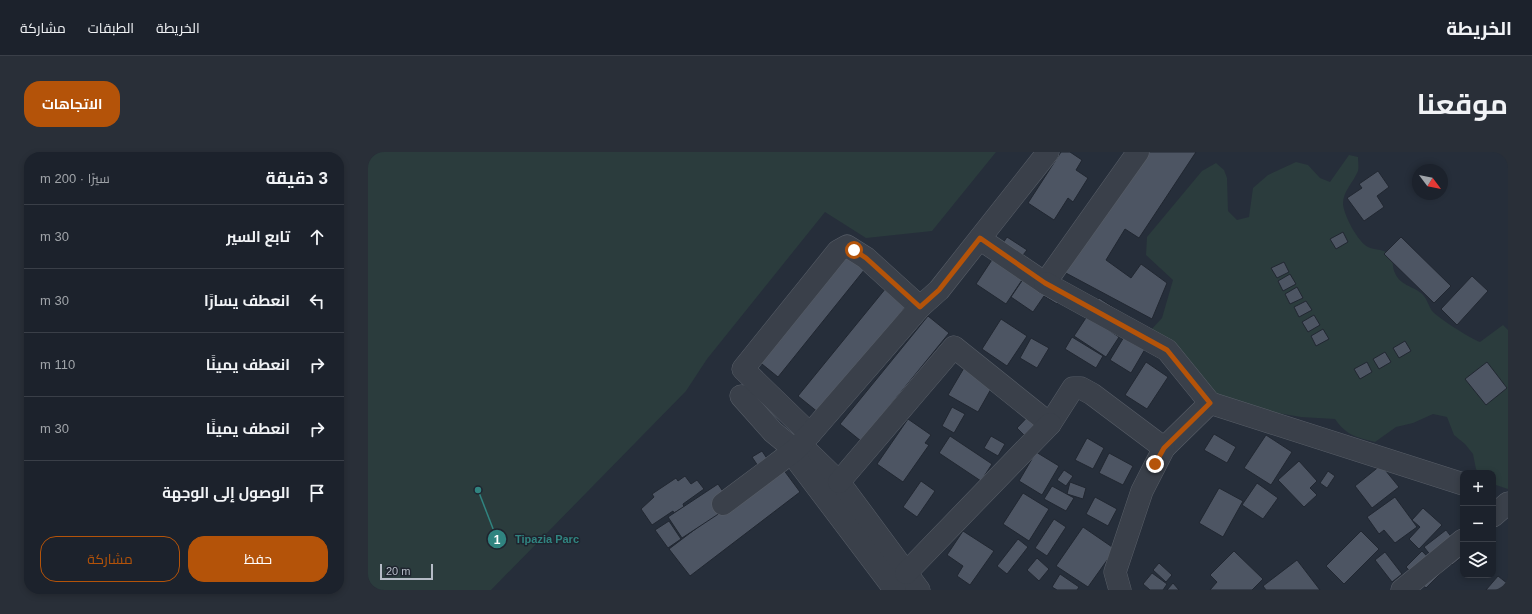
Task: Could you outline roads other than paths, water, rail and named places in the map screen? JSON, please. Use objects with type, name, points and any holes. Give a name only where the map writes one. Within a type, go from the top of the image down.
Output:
[{"type":"street","points":[[723,504],[795,450],[810,434],[920,307],[939,290],[1048,152]]},
{"type":"street","points":[[1045,283],[1138,152]]},
{"type":"street","points":[[980,238],[1045,283],[1167,350],[1210,403],[1460,483]]},
{"type":"street","points":[[810,434],[743,369],[838,251],[847,246],[866,258],[920,307]]},
{"type":"street","points":[[839,482],[954,347],[1050,424]]},
{"type":"street","points":[[901,581],[1050,424],[1073,388],[1081,388],[1092,394],[1164,448]]},
{"type":"street","points":[[741,396],[773,432],[795,450],[808,452],[839,482],[901,581]]},
{"type":"street","points":[[1117,589],[1115,572],[1142,491],[1164,448],[1210,403]]},
{"type":"street","points":[[795,450],[799,463],[901,581],[919,590]]},
{"type":"street","points":[[1496,494],[1508,498]]},
{"type":"street","points":[[1496,513],[1508,503]]},
{"type":"street","points":[[1402,590],[1461,542]]},
{"type":"place","name":"Tipazia Parc","points":[[478,490]]}]
